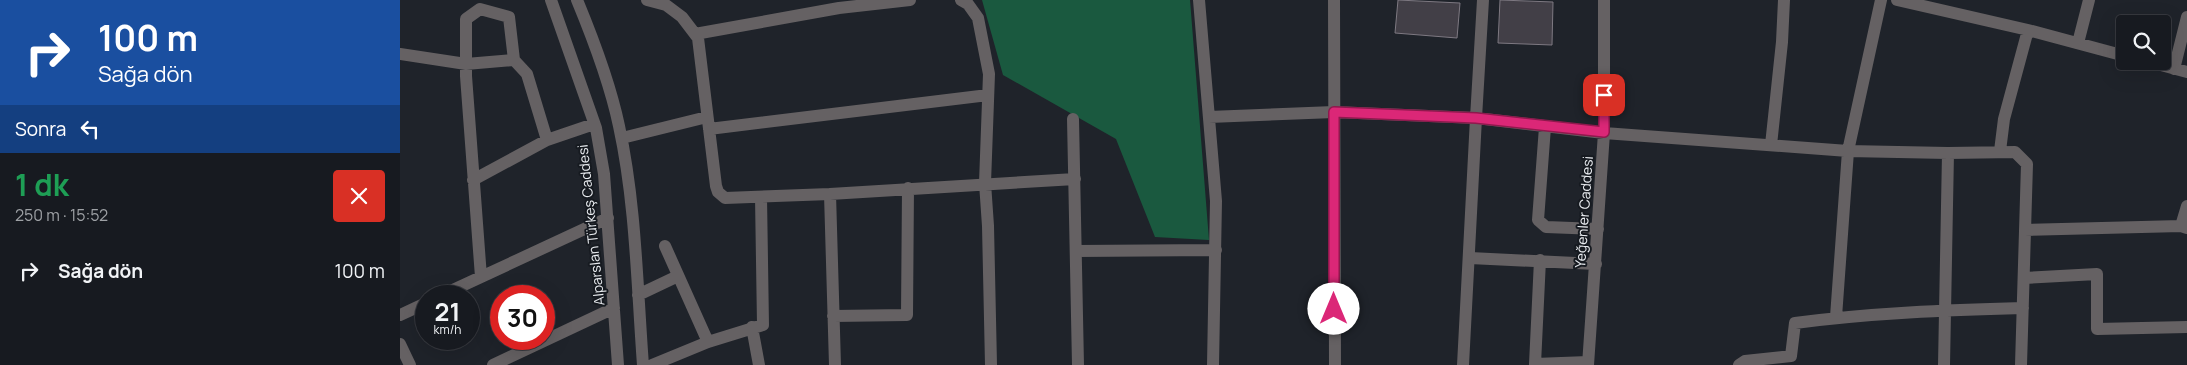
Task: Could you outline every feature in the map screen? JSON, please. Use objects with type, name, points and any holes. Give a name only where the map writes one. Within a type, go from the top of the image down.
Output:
[{"type":"street","name":"Alparslan Türkeş Caddesi","points":[[551,0],[594,124],[604,174],[618,365]]},
{"type":"street","points":[[577,0],[604,70],[622,138],[631,194],[643,365]]},
{"type":"street","points":[[648,0],[666,5],[682,17],[698,38],[718,192],[724,198],[830,194],[985,183],[1075,179]]},
{"type":"street","points":[[695,34],[838,4],[910,0]]},
{"type":"street","points":[[961,0],[968,4],[978,18],[988,74],[985,183],[988,226],[991,365]]},
{"type":"street","points":[[1199,0],[1216,201],[1213,365]]},
{"type":"street","points":[[1334,0],[1335,365]]},
{"type":"street","points":[[1463,365],[1483,0]]},
{"type":"street","name":"Yeğenler Caddesi","points":[[1588,364],[1604,132],[1604,0]]},
{"type":"street","points":[[1771,145],[1782,42],[1784,0]]},
{"type":"street","points":[[1836,317],[1848,151],[1881,0]]},
{"type":"street","points":[[1897,0],[2028,30],[2116,54]]},
{"type":"street","points":[[2078,43],[2089,0]]},
{"type":"street","points":[[481,277],[466,64],[466,19],[480,9],[509,18],[514,60],[527,74],[547,140]]},
{"type":"street","points":[[2181,70],[2187,17]]},
{"type":"street","points":[[2000,151],[2004,119],[2028,30]]},
{"type":"street","points":[[400,54],[466,64],[514,60]]},
{"type":"street","points":[[622,138],[708,123],[988,95]]},
{"type":"street","points":[[1209,117],[1334,112],[1476,118],[1545,127],[1848,151],[2015,152],[2027,164],[2021,365]]},
{"type":"street","points":[[1074,119],[1078,365]]},
{"type":"street","points":[[473,180],[547,140],[594,124]]},
{"type":"street","points":[[1545,127],[1538,220],[1546,227],[1598,229]]},
{"type":"street","points":[[1944,365],[1948,153]]},
{"type":"street","points":[[833,316],[907,315],[908,188]]},
{"type":"street","points":[[830,194],[835,365]]},
{"type":"street","points":[[652,365],[708,342],[763,325],[761,197]]},
{"type":"street","points":[[2025,230],[2184,227],[2187,206]]},
{"type":"street","points":[[464,285],[608,218]]},
{"type":"street","points":[[665,246],[708,342]]},
{"type":"street","points":[[1076,252],[1216,250]]},
{"type":"street","points":[[1470,258],[1596,264]]},
{"type":"street","points":[[1540,260],[1535,365],[1588,364]]},
{"type":"street","points":[[2024,278],[2097,274],[2097,329],[2187,327]]},
{"type":"street","points":[[638,295],[678,276]]},
{"type":"street","points":[[400,315],[415,308]]},
{"type":"street","points":[[493,365],[614,308]]},
{"type":"street","points":[[1740,365],[1745,361],[1791,356],[1795,322],[1836,317],[1946,310],[2023,308]]},
{"type":"street","points":[[752,327],[759,365]]},
{"type":"street","points":[[400,344],[410,365]]},
{"type":"green space","points":[[982,0],[1190,0],[1209,240],[1155,237],[1116,139],[1003,75]]},
{"type":"building","points":[[1398,0],[1460,3],[1457,38],[1395,33]]},
{"type":"building","points":[[1500,0],[1553,2],[1552,45],[1498,43]]},
{"type":"route","points":[[1334,309],[1334,112],[1476,118],[1604,132],[1604,95]]}]
